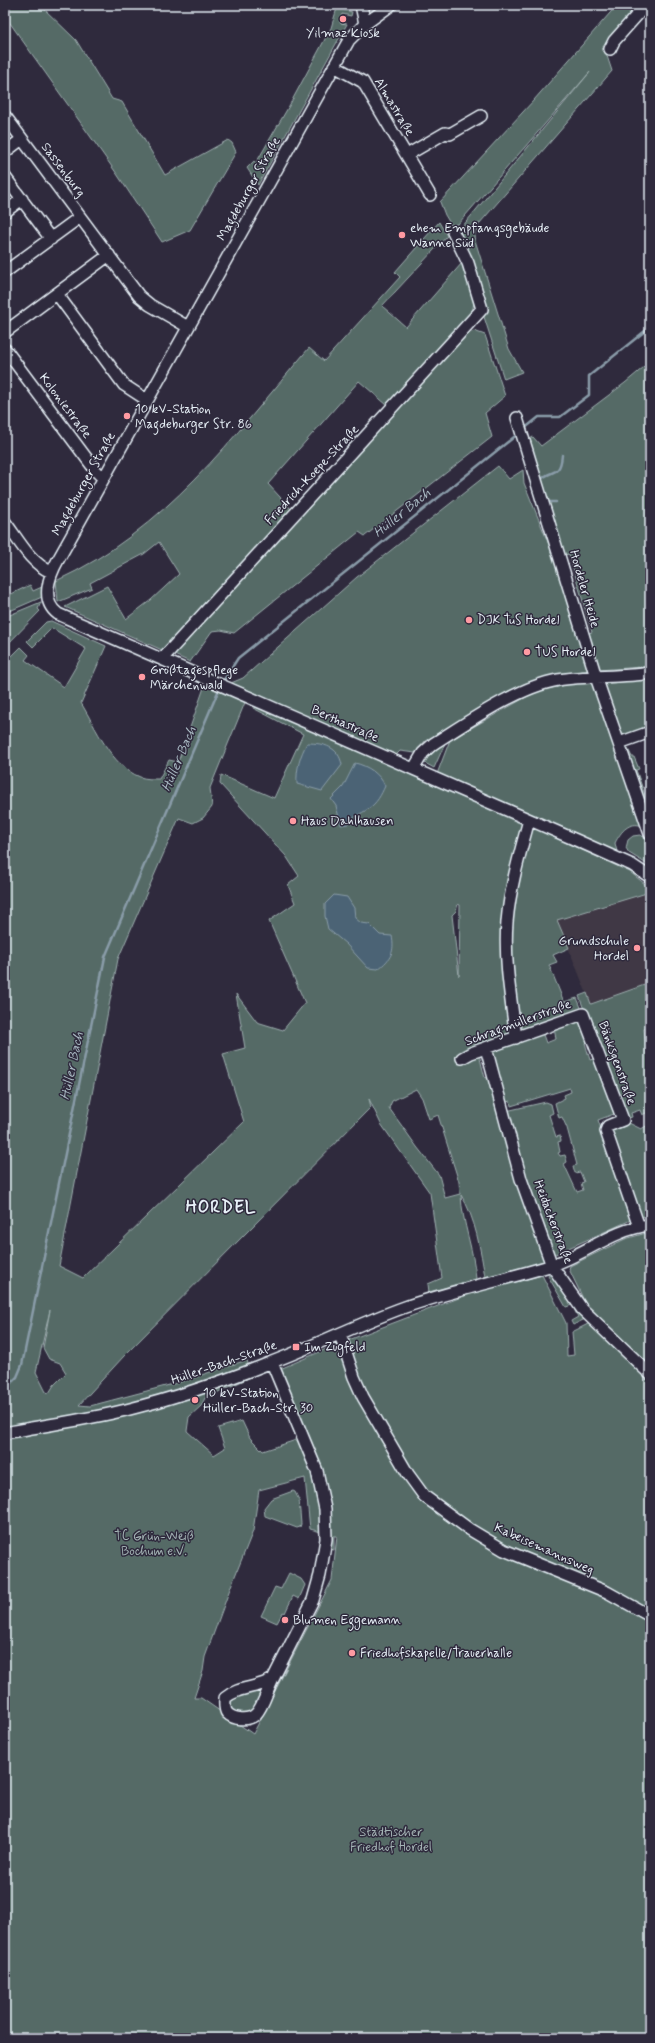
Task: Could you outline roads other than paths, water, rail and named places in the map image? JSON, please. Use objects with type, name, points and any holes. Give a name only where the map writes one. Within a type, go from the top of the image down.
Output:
[{"type":"street","points":[[361,5],[365,24]]},
{"type":"street","name":"Magdeburger Straße","points":[[48,584],[51,572],[103,478],[349,40],[365,24],[391,5]]},
{"type":"street","points":[[610,49],[614,41],[646,5]]},
{"type":"street","name":"Almastraße","points":[[334,66],[363,82],[430,195]]},
{"type":"street","name":"Sassenburg","points":[[5,116],[144,301],[188,327]]},
{"type":"street","name":"Almastraße","points":[[407,155],[445,132],[450,134],[481,116]]},
{"type":"street","name":"Sassenburg","points":[[5,152],[22,139]]},
{"type":"street","points":[[5,177],[51,239]]},
{"type":"street","points":[[5,212],[22,199]]},
{"type":"street","name":"Sassenburg","points":[[5,272],[80,217]]},
{"type":"street","name":"Friedrich-Koepe-Straße","points":[[162,659],[482,309],[468,263],[453,232]]},
{"type":"street","points":[[5,332],[109,256]]},
{"type":"street","points":[[57,294],[124,385],[147,400]]},
{"type":"street","name":"Koloniestraße","points":[[5,349],[96,471],[103,478]]},
{"type":"street","name":"Hordeler Heide","points":[[517,418],[596,677],[650,834]]},
{"type":"street","points":[[5,522],[34,560],[44,569],[51,572]]},
{"type":"street","name":"Berthastraße","points":[[48,584],[48,601],[50,606],[58,614],[356,745],[414,768],[624,861],[650,877]]},
{"type":"street","points":[[414,768],[423,753],[433,744],[516,695],[540,684],[596,677],[621,677],[650,673]]},
{"type":"street","points":[[619,742],[650,732]]},
{"type":"street","points":[[516,1038],[507,964],[507,922],[513,878],[530,820]]},
{"type":"street","name":"Schragmüllerstraße","points":[[462,1058],[583,1014]]},
{"type":"street","name":"Bänksgenstraße","points":[[583,1014],[623,1120],[608,1126],[606,1131],[645,1226]]},
{"type":"street","name":"Heidackerstraße","points":[[486,1048],[521,1179],[552,1266],[582,1309],[650,1374]]},
{"type":"street","name":"Hüller-Bach-Straße","points":[[5,1433],[126,1410],[185,1393],[272,1363],[404,1307],[467,1287],[505,1279],[552,1266],[622,1232],[645,1226]]},
{"type":"street","name":"Kabeisemannsweg","points":[[340,1334],[354,1376],[363,1396],[408,1474],[424,1496],[463,1524],[504,1550],[607,1592],[650,1616]]},
{"type":"street","points":[[272,1363],[317,1471],[325,1509],[326,1539],[320,1575],[313,1600],[256,1713],[250,1718],[240,1719],[227,1713],[224,1706],[225,1698],[232,1692],[263,1686],[273,1679]]},
{"type":"water","points":[[307,743],[330,747],[338,754],[342,765],[322,791],[297,784],[299,763]]},
{"type":"water","points":[[355,763],[364,766],[377,774],[385,786],[378,799],[371,807],[355,817],[348,824],[341,825],[336,806],[331,799],[343,787]]},
{"type":"water","points":[[334,895],[347,897],[354,908],[355,918],[361,923],[369,924],[380,935],[392,936],[393,946],[391,955],[378,969],[368,968],[346,944],[328,929],[325,916],[325,904]]},
{"type":"waterway","name":"Hüller Bach","points":[[524,429],[539,417],[560,417],[589,395],[589,376],[650,327]]},
{"type":"waterway","name":"Hüller Bach","points":[[222,683],[238,658],[519,433]]},
{"type":"waterway","points":[[540,481],[547,475],[557,470],[561,462],[562,455]]},
{"type":"waterway","points":[[547,502],[556,502]]},
{"type":"waterway","name":"Hüller Bach","points":[[5,1389],[17,1377],[22,1365],[105,957],[220,687]]},
{"type":"place","name":"Yilmaz Kiosk","points":[[343,19]]},
{"type":"place","name":"ehem Empfangsgebäude Wanne Süd","points":[[402,235]]},
{"type":"place","name":"10 kV-Station Magdeburger Str. 86","points":[[127,416]]},
{"type":"place","name":"DJK TuS Hordel","points":[[469,620]]},
{"type":"place","name":"TUS Hordel","points":[[527,652]]},
{"type":"place","name":"Großtagespflege Märchenwald","points":[[142,677]]},
{"type":"place","name":"Haus Dahlhausen","points":[[293,821]]},
{"type":"place","name":"Grundschule Hordel","points":[[637,948]]},
{"type":"place","name":"Im Zugfeld","points":[[296,1347]]},
{"type":"place","name":"10 kV-Station Hüller-Bach-Str. 30","points":[[195,1400]]},
{"type":"place","name":"Blumen Eggemann","points":[[285,1620]]},
{"type":"place","name":"Friedhofskapelle/Trauerhalle","points":[[352,1653]]},
{"type":"district","name":"HORDEL","points":[[221,1207]]},
{"type":"park label","name":"TC Grün-Weiß Bochum e.V.","points":[[154,1544]]},
{"type":"park label","name":"Städtischer Friedhof Hordel","points":[[391,1840]]}]
